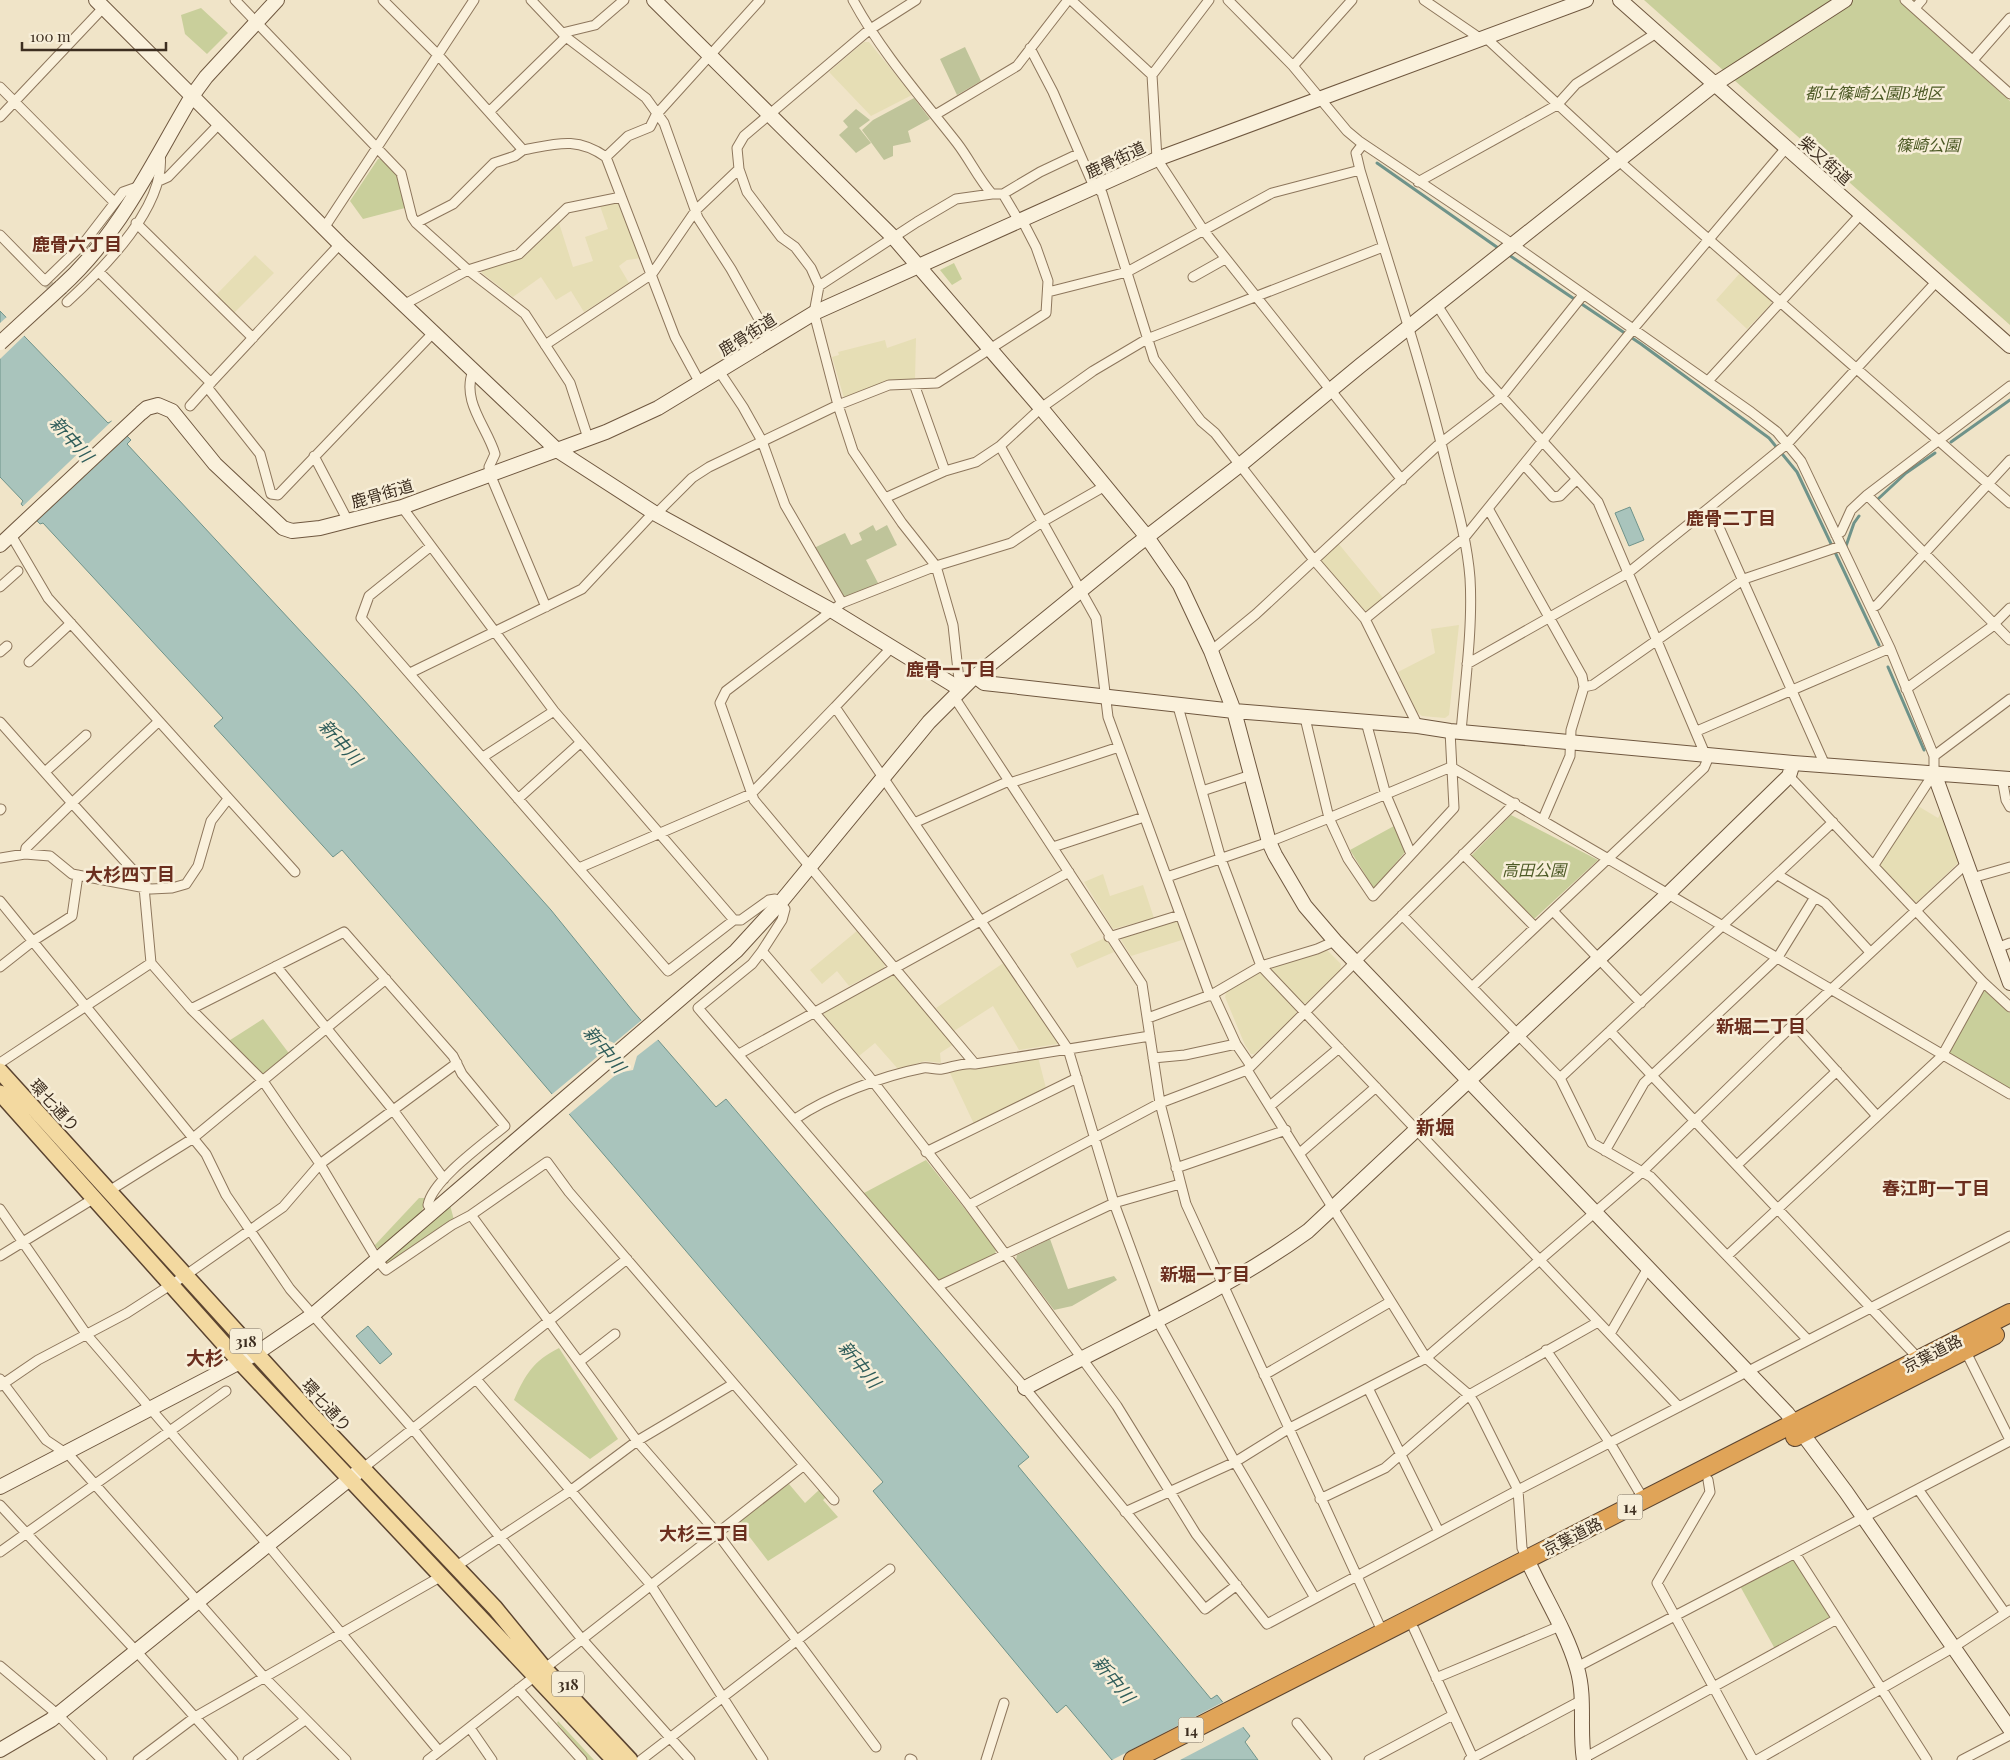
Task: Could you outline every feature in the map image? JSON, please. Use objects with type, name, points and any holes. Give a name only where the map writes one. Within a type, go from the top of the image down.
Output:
[{"type":"highway","name":"京葉道路","points":[[1157,1760],[1383,1633],[1708,1480],[1919,1359],[2010,1313]]},
{"type":"highway","name":"京葉道路","points":[[1133,1760],[1414,1629],[1644,1500],[1965,1350],[2010,1327]]},
{"type":"main road","name":"環七通り","points":[[0,1071],[362,1469],[495,1608],[540,1672]]},
{"type":"main road","name":"環七通り","points":[[0,1093],[170,1286],[349,1480],[484,1623],[540,1672]]},
{"type":"main road","name":"318","points":[[540,1672],[566,1700],[630,1760]]},
{"type":"main road","name":"318","points":[[540,1672],[641,1760]]},
{"type":"main road","points":[[540,1672],[601,1760]]},
{"type":"main road","name":"318","points":[[566,1700],[614,1760]]},
{"type":"street","points":[[235,0],[378,147],[401,174],[412,217],[416,223],[468,270],[525,314],[570,383],[588,438]]},
{"type":"street","points":[[0,342],[84,266],[103,244],[206,76],[277,0]]},
{"type":"street","points":[[383,0],[438,55],[523,150]]},
{"type":"street","points":[[324,228],[474,0]]},
{"type":"street","points":[[531,0],[564,35],[646,98],[656,115],[664,123],[698,218],[731,269],[770,339]]},
{"type":"street","points":[[490,111],[564,35],[595,26],[624,0]]},
{"type":"street","points":[[654,0],[894,238],[1041,408],[1147,538],[1180,585],[1211,651],[1234,711],[1269,842],[1293,889],[1354,962],[1799,1428],[2010,1729]]},
{"type":"street","points":[[606,157],[628,136],[650,128],[656,115],[760,0]]},
{"type":"street","points":[[853,0],[869,30],[935,115],[992,194]]},
{"type":"street","points":[[916,0],[869,30],[744,136],[736,148],[739,169],[748,192],[781,237],[794,247],[811,268],[819,286],[814,313],[838,405],[853,451],[902,523],[936,566],[953,625],[956,693]]},
{"type":"street","points":[[935,115],[1016,66],[1069,0],[1152,74]]},
{"type":"street","points":[[1209,0],[1152,74],[1157,159],[1204,231],[1225,259],[1402,480]]},
{"type":"street","points":[[1228,0],[1293,66],[1347,131],[1363,144],[1634,328],[1777,432],[1788,443],[1800,461],[1890,648],[1934,756],[1934,773],[1966,864],[2004,945],[2010,983]]},
{"type":"street","points":[[1293,66],[1352,0]]},
{"type":"street","points":[[1424,0],[1483,38],[1619,161],[2010,502]]},
{"type":"street","name":"鹿骨街道","points":[[0,546],[141,413],[147,408],[158,406],[172,411],[215,464],[283,528],[305,530],[348,522],[402,507],[557,450],[658,408],[814,313],[1157,159],[1586,0]]},
{"type":"street","name":"柴又街道","points":[[1620,0],[2010,346]]},
{"type":"street","points":[[0,1487],[257,1353],[314,1314],[736,952],[780,903],[956,693],[975,676],[1240,465],[1408,327],[1715,84],[1845,0]]},
{"type":"street","points":[[1905,0],[2010,94]]},
{"type":"street","points":[[1915,8],[1922,0]]},
{"type":"street","points":[[0,117],[99,4],[221,122],[340,244],[557,450],[655,513],[837,607],[956,693],[1009,782],[1053,847],[1109,937],[1142,984],[1160,1103],[1180,1184],[1195,1227],[1383,1633]]},
{"type":"street","points":[[1973,60],[2010,18]]},
{"type":"street","points":[[1418,182],[1557,105],[1576,84],[1658,32]]},
{"type":"street","points":[[1030,48],[1053,92],[1078,154],[1092,182],[1102,193],[1154,358],[1201,421],[1215,433],[1314,560],[1365,619],[1418,726]]},
{"type":"street","points":[[0,88],[114,202]]},
{"type":"street","points":[[159,181],[168,178],[221,122]]},
{"type":"street","points":[[416,223],[453,204],[494,163],[515,156],[523,150],[570,142],[596,150],[606,157],[675,337],[700,383]]},
{"type":"street","points":[[1305,718],[1329,818],[1348,859],[1373,896],[1454,808],[1450,767],[1467,664],[1470,578],[1464,538],[1441,443],[1360,170],[1356,153],[1363,144]]},
{"type":"street","points":[[1365,619],[1464,538],[1525,466],[1634,328],[1786,148]]},
{"type":"street","points":[[67,302],[99,272],[118,250],[136,223],[159,181],[162,167],[160,152]]},
{"type":"street","points":[[819,286],[956,199],[1003,194],[1040,172],[1078,154]]},
{"type":"street","points":[[545,345],[652,274],[696,210],[739,169]]},
{"type":"street","points":[[1048,292],[1127,272],[1272,193],[1360,170]]},
{"type":"street","points":[[0,235],[45,281],[83,244],[122,192],[140,186]]},
{"type":"street","points":[[410,673],[582,589],[655,513],[692,478],[762,441],[838,405],[889,385],[936,383],[1046,313],[1048,281],[1036,247],[1003,194]]},
{"type":"street","points":[[405,304],[468,270],[519,254],[567,208],[621,197]]},
{"type":"street","points":[[1708,381],[1861,214]]},
{"type":"street","points":[[136,223],[254,338]]},
{"type":"street","points":[[190,406],[340,244]]},
{"type":"street","points":[[885,498],[945,471],[976,462],[1000,446],[1041,408],[1093,371],[1147,339],[1383,248]]},
{"type":"street","points":[[1193,277],[1225,259]]},
{"type":"street","points":[[99,272],[209,386],[260,454],[271,494],[278,495],[434,332]]},
{"type":"street","points":[[1467,664],[1628,573],[1710,507],[1788,443],[1937,281]]},
{"type":"street","points":[[1211,651],[1230,637],[1441,443],[1502,396],[1583,295]]},
{"type":"street","points":[[1437,305],[1482,375],[1598,502],[1656,640],[1707,754],[1704,768],[1472,987]]},
{"type":"street","points":[[473,371],[470,380],[476,417],[495,454],[489,467],[490,474],[546,607]]},
{"type":"street","points":[[719,371],[743,407],[762,441],[785,505],[837,607]]},
{"type":"street","points":[[914,384],[945,471]]},
{"type":"street","points":[[1836,535],[1841,532],[1851,510],[1867,495],[2010,386]]},
{"type":"street","points":[[1000,446],[1096,618],[1108,717],[1180,915],[1212,995],[1236,1044],[1270,1106],[1426,1358],[1469,1395],[1518,1490],[1522,1548],[1560,1626],[1577,1668],[1582,1700],[1581,1744],[1584,1759],[1837,1619]]},
{"type":"street","points":[[314,456],[348,522]]},
{"type":"street","points":[[1871,608],[1877,605],[2010,460]]},
{"type":"street","points":[[1525,466],[1553,497],[1560,496],[1578,479]]},
{"type":"street","points":[[975,1064],[751,794],[720,703],[726,691],[837,607],[936,566],[1012,543],[1042,522],[1105,486]]},
{"type":"street","points":[[1867,495],[2010,640]]},
{"type":"street","points":[[402,507],[554,711],[734,920]]},
{"type":"street","points":[[1710,507],[1744,579],[1825,764]]},
{"type":"street","points":[[1489,510],[1582,676],[1584,687],[1571,730],[1570,756],[1543,819]]},
{"type":"street","points":[[14,532],[48,598],[295,872]]},
{"type":"street","points":[[431,546],[369,596],[362,618],[668,971],[734,920],[741,920],[769,900],[775,899],[780,903],[785,909],[782,920],[752,964],[698,1008],[1025,1388],[1205,1609],[1237,1585]]},
{"type":"street","points":[[1584,687],[1593,685],[1744,579],[1841,546]]},
{"type":"street","points":[[0,587],[18,571]]},
{"type":"street","points":[[1906,689],[1995,624],[2010,608]]},
{"type":"street","points":[[29,662],[71,623]]},
{"type":"street","points":[[0,652],[8,646]]},
{"type":"street","points":[[579,868],[751,794],[892,647]]},
{"type":"street","points":[[1697,731],[1890,648]]},
{"type":"street","points":[[975,676],[984,683],[1305,718],[1418,726],[1455,732],[1707,754],[1791,769],[1825,764],[2006,779],[2006,800],[2010,807]]},
{"type":"street","points":[[1934,756],[2010,699]]},
{"type":"street","points":[[1177,703],[1220,859],[1261,966],[1679,1407]]},
{"type":"street","points":[[835,706],[1068,1049],[1114,1203],[1157,1320],[1235,1462],[1315,1598]]},
{"type":"street","points":[[483,757],[554,711]]},
{"type":"street","points":[[0,722],[141,879],[144,887],[150,963],[191,1008],[263,1081],[320,1164],[384,1269],[389,1269],[547,1162],[569,1192],[834,1500]]},
{"type":"street","points":[[25,854],[26,848],[158,722]]},
{"type":"street","points":[[1366,722],[1386,795],[1411,854]]},
{"type":"street","points":[[45,772],[86,735]]},
{"type":"street","points":[[518,799],[580,743]]},
{"type":"street","points":[[914,823],[1009,782],[1119,747]]},
{"type":"street","points":[[1167,877],[1269,842],[1450,767]]},
{"type":"street","points":[[1450,767],[1543,819],[1942,1056],[2010,1094]]},
{"type":"street","points":[[1791,769],[1833,822],[1983,982],[2010,1007]]},
{"type":"street","points":[[1025,1388],[1223,1286],[1280,1252],[1308,1231],[1668,894],[1791,769]]},
{"type":"street","points":[[1874,865],[1934,773]]},
{"type":"street","points":[[1202,791],[1251,775]]},
{"type":"street","points":[[0,858],[25,854],[50,856],[72,874],[144,887],[172,888],[186,884],[198,866],[212,821],[228,799]]},
{"type":"street","points":[[968,1205],[1160,1103],[1249,1068],[1515,803]]},
{"type":"street","points":[[1053,847],[1144,818]]},
{"type":"street","points":[[1560,1078],[1833,822]]},
{"type":"street","points":[[1463,854],[1536,927]]},
{"type":"street","points":[[1125,1512],[1235,1462],[1288,1429],[1426,1358],[1539,1260],[1596,1214],[1870,952],[1966,864]]},
{"type":"street","points":[[1972,878],[2010,867]]},
{"type":"street","points":[[739,1054],[1069,872]]},
{"type":"street","points":[[0,967],[33,941],[72,916],[78,875]]},
{"type":"street","points":[[1778,875],[1825,903],[1870,952]]},
{"type":"street","points":[[1605,1151],[1644,1083],[1778,957],[1815,897]]},
{"type":"street","points":[[0,901],[206,1154],[226,1195],[290,1289],[314,1314],[413,1429],[581,1638],[690,1760]]},
{"type":"street","points":[[1553,911],[1640,1003]]},
{"type":"street","points":[[1109,937],[1180,915]]},
{"type":"street","points":[[1402,915],[1560,1078],[1592,1143],[1643,1171],[1808,1340]]},
{"type":"street","points":[[191,1008],[344,932],[457,1063],[462,1074],[505,1126],[444,1179],[429,1199],[428,1205],[432,1211]]},
{"type":"street","points":[[1148,1018],[1212,995],[1261,966],[1317,949],[1335,941]]},
{"type":"street","points":[[762,951],[873,1083],[1005,1254],[1118,1406],[1196,1534],[1267,1624],[1518,1490],[2010,1236]]},
{"type":"street","points":[[0,1063],[150,963]]},
{"type":"street","points":[[276,966],[393,1110],[444,1179]]},
{"type":"street","points":[[109,1191],[192,1139],[386,979]]},
{"type":"street","points":[[1727,1256],[1942,1056],[1983,982]]},
{"type":"street","points":[[1794,1024],[1877,1116]]},
{"type":"street","points":[[1610,1031],[1654,1075],[1870,1309],[1919,1359]]},
{"type":"street","points":[[794,1119],[812,1108],[873,1083],[925,1067],[941,1070],[963,1063],[975,1064],[1150,1036]]},
{"type":"street","points":[[1153,1058],[1185,1055],[1236,1044]]},
{"type":"street","points":[[1270,1106],[1339,1048]]},
{"type":"street","points":[[346,1760],[265,1678],[96,1485],[64,1453],[46,1440],[1,1382],[38,1360],[87,1335],[186,1275],[283,1207],[320,1164],[457,1063]]},
{"type":"street","points":[[1737,1165],[1837,1071]]},
{"type":"street","points":[[926,1152],[1077,1078]]},
{"type":"street","points":[[1300,1153],[1376,1086]]},
{"type":"street","points":[[1176,1168],[1286,1130]]},
{"type":"street","points":[[938,1286],[1114,1203],[1180,1184]]},
{"type":"street","points":[[0,1256],[93,1199]]},
{"type":"street","points":[[0,1209],[87,1335],[268,1545],[440,1751]]},
{"type":"street","points":[[471,1215],[637,1441],[716,1533],[876,1747]]},
{"type":"street","points":[[0,1750],[43,1726],[200,1602],[362,1469],[550,1322],[626,1259]]},
{"type":"street","points":[[1610,1334],[1648,1268]]},
{"type":"street","points":[[1264,1375],[1390,1302]]},
{"type":"street","points":[[1320,1499],[1385,1468],[1469,1395],[1598,1322]]},
{"type":"street","points":[[579,1362],[615,1334]]},
{"type":"street","points":[[1546,1350],[1610,1443],[1644,1500]]},
{"type":"street","points":[[1577,1668],[1674,1616],[1796,1555],[2010,1441],[1965,1350]]},
{"type":"street","points":[[476,1379],[650,1584],[763,1760]]},
{"type":"street","points":[[455,1567],[570,1491],[637,1441],[733,1384]]},
{"type":"street","points":[[1368,1388],[1439,1532]]},
{"type":"street","points":[[0,1552],[226,1390]]},
{"type":"street","points":[[428,1760],[581,1638],[803,1466]]},
{"type":"street","points":[[1708,1480],[1710,1492],[1656,1583],[1753,1760]]},
{"type":"street","points":[[1757,1760],[1882,1690],[1954,1647],[2008,1611],[1918,1489]]},
{"type":"street","points":[[0,1505],[28,1532],[233,1760]]},
{"type":"street","points":[[1796,1555],[1927,1760]]},
{"type":"street","points":[[641,1760],[890,1568]]},
{"type":"street","points":[[138,1760],[195,1717],[440,1577]]},
{"type":"street","points":[[1436,1678],[1560,1626]]},
{"type":"street","points":[[1414,1629],[1472,1759],[1582,1700]]},
{"type":"street","points":[[0,1666],[57,1714],[102,1760]]},
{"type":"street","points":[[518,1690],[582,1760]]},
{"type":"street","points":[[986,1760],[1004,1703]]},
{"type":"street","points":[[1369,1760],[1453,1715]]},
{"type":"street","points":[[248,1760],[305,1720]]},
{"type":"street","points":[[1297,1723],[1327,1760]]},
{"type":"street","points":[[470,1728],[492,1760]]},
{"type":"street","points":[[1962,1760],[2010,1736]]},
{"type":"shaded area","points":[[864,42],[869,42],[912,95],[871,116],[829,72]]},
{"type":"shaded area","points":[[617,201],[641,258],[627,260],[619,266],[629,283],[584,312],[571,291],[556,300],[541,277],[513,297],[482,273],[482,270],[524,257],[559,223],[573,267],[593,261],[585,237],[608,229],[600,206]]},
{"type":"shaded area","points":[[255,255],[274,273],[234,313],[216,295]]},
{"type":"shaded area","points":[[1740,273],[1771,300],[1771,304],[1747,329],[1716,300]]},
{"type":"shaded area","points":[[916,338],[915,380],[888,380],[844,398],[832,357],[839,355],[838,352],[885,340],[887,348]]},
{"type":"shaded area","points":[[1338,543],[1384,599],[1370,611],[1362,610],[1322,563],[1322,558]]},
{"type":"shaded area","points":[[1459,625],[1449,715],[1445,718],[1422,716],[1417,712],[1398,672],[1435,653],[1431,629]]},
{"type":"shaded area","points":[[1918,806],[1938,818],[1942,811],[1959,859],[1958,863],[1917,902],[1912,901],[1881,867],[1881,863]]},
{"type":"shaded area","points":[[1103,874],[1110,896],[1143,885],[1154,918],[1113,929],[1084,882]]},
{"type":"shaded area","points":[[1174,920],[1178,922],[1185,939],[1131,956],[1121,940],[1122,936]]},
{"type":"shaded area","points":[[858,930],[885,963],[884,968],[849,986],[837,971],[822,984],[810,970]]},
{"type":"shaded area","points":[[1105,938],[1114,952],[1077,968],[1070,954]]},
{"type":"shaded area","points":[[1323,950],[1328,951],[1341,964],[1340,970],[1306,1003],[1302,1003],[1271,969],[1272,965]]},
{"type":"shaded area","points":[[1005,962],[1058,1042],[1057,1044],[1019,1050],[993,1006],[954,1031],[936,1008]]},
{"type":"shaded area","points":[[1256,972],[1261,973],[1296,1009],[1296,1014],[1254,1054],[1251,1054],[1245,1045],[1225,997],[1227,989]]},
{"type":"shaded area","points":[[891,976],[895,976],[954,1044],[940,1053],[941,1063],[925,1061],[898,1069],[875,1043],[859,1056],[824,1015],[825,1012]]},
{"type":"shaded area","points":[[1038,1057],[1046,1088],[974,1124],[949,1071]]},
{"type":"green space","name":"篠崎公園","points":[[1644,0],[1919,0],[1910,11],[2010,101],[2010,325]]},
{"type":"green space","points":[[201,8],[228,33],[207,54],[185,34],[181,15]]},
{"type":"green space","points":[[965,47],[981,81],[957,95],[940,59]]},
{"type":"green space","points":[[914,98],[930,119],[908,131],[911,142],[893,146],[893,156],[884,160],[862,130],[873,120]]},
{"type":"green space","points":[[856,109],[870,120],[859,128],[871,143],[856,153],[839,135],[848,127],[843,121]]},
{"type":"green space","points":[[378,159],[382,159],[398,175],[405,208],[363,219],[350,201]]},
{"type":"green space","points":[[954,263],[962,279],[952,285],[940,270]]},
{"type":"green space","points":[[873,525],[876,531],[887,525],[897,545],[866,560],[878,583],[846,598],[842,596],[814,548],[845,533],[851,545],[862,540],[859,533]]},
{"type":"green space","name":"高田公園","points":[[1511,815],[1598,860],[1534,919],[1470,857]]},
{"type":"green space","points":[[1394,826],[1405,852],[1374,889],[1350,850]]},
{"type":"green space","points":[[1984,990],[2010,1013],[2010,1089],[1948,1052]]},
{"type":"green space","points":[[263,1019],[291,1056],[263,1079],[227,1042]]},
{"type":"green space","points":[[926,1160],[996,1248],[995,1256],[944,1279],[936,1279],[864,1193]]},
{"type":"green space","points":[[419,1198],[425,1198],[422,1212],[379,1249],[374,1246]]},
{"type":"green space","points":[[450,1205],[454,1220],[386,1266],[384,1261]]},
{"type":"green space","points":[[1050,1239],[1068,1289],[1114,1276],[1117,1280],[1072,1306],[1054,1310],[1016,1260],[1017,1255]]},
{"type":"green space","points":[[559,1348],[618,1439],[590,1459],[514,1400],[526,1376],[536,1364]]},
{"type":"green space","points":[[789,1484],[805,1503],[819,1490],[826,1497],[823,1500],[838,1517],[768,1561],[738,1522]]},
{"type":"green space","points":[[1795,1558],[1833,1617],[1775,1649],[1740,1586]]},
{"type":"green space","points":[[558,1721],[594,1760],[587,1760],[557,1723]]},
{"type":"water","name":"新中川","points":[[0,311],[108,423],[112,421],[131,440],[127,444],[355,690],[551,910],[632,1010],[716,1107],[726,1099],[1029,1457],[1018,1466],[1211,1699],[1217,1695],[1250,1736],[1245,1742],[1258,1760],[1112,1760],[1066,1705],[1057,1713],[873,1491],[883,1482],[546,1086],[342,850],[333,857],[214,726],[223,718],[43,523],[40,524],[21,504],[23,501],[0,477]]},
{"type":"water","points":[[1630,507],[1644,540],[1629,546],[1615,513]]},
{"type":"water","points":[[368,1326],[392,1354],[380,1364],[356,1336]]},
{"type":"pier","points":[[8,316],[26,334],[0,359],[0,323]]},
{"type":"pier","points":[[114,419],[127,432],[33,521],[21,508]]},
{"type":"pier","points":[[643,1019],[660,1038],[637,1056],[633,1070],[618,1073],[568,1115],[551,1095],[609,1047],[607,1040],[614,1043]]},
{"type":"pier","points":[[1225,1701],[1245,1726],[1180,1760],[1112,1760]]},
{"type":"waterway","points":[[1377,163],[1501,250]]},
{"type":"waterway","points":[[1506,253],[1641,344],[1769,438],[1797,472],[1879,645]]},
{"type":"waterway","points":[[1951,442],[2010,400]]},
{"type":"waterway","points":[[1878,499],[1906,473],[1935,453]]},
{"type":"waterway","points":[[1846,546],[1854,523],[1859,516]]},
{"type":"waterway","points":[[1888,667],[1924,750]]},
{"type":"tunnel","points":[[45,281],[67,302]]},
{"type":"district","name":"鹿骨六丁目","points":[[77,244]]},
{"type":"district","name":"鹿骨二丁目","points":[[1731,518]]},
{"type":"district","name":"鹿骨一丁目","points":[[951,669]]},
{"type":"district","name":"大杉四丁目","points":[[130,874]]},
{"type":"district","name":"新堀二丁目","points":[[1761,1026]]},
{"type":"district","name":"新堀","points":[[1435,1126]]},
{"type":"district","name":"春江町一丁目","points":[[1936,1188]]},
{"type":"district","name":"新堀一丁目","points":[[1205,1274]]},
{"type":"district","name":"大杉","points":[[205,1357]]},
{"type":"district","name":"大杉三丁目","points":[[704,1533]]},
{"type":"park label","name":"都立篠崎公園B地区","points":[[1874,92]]}]
